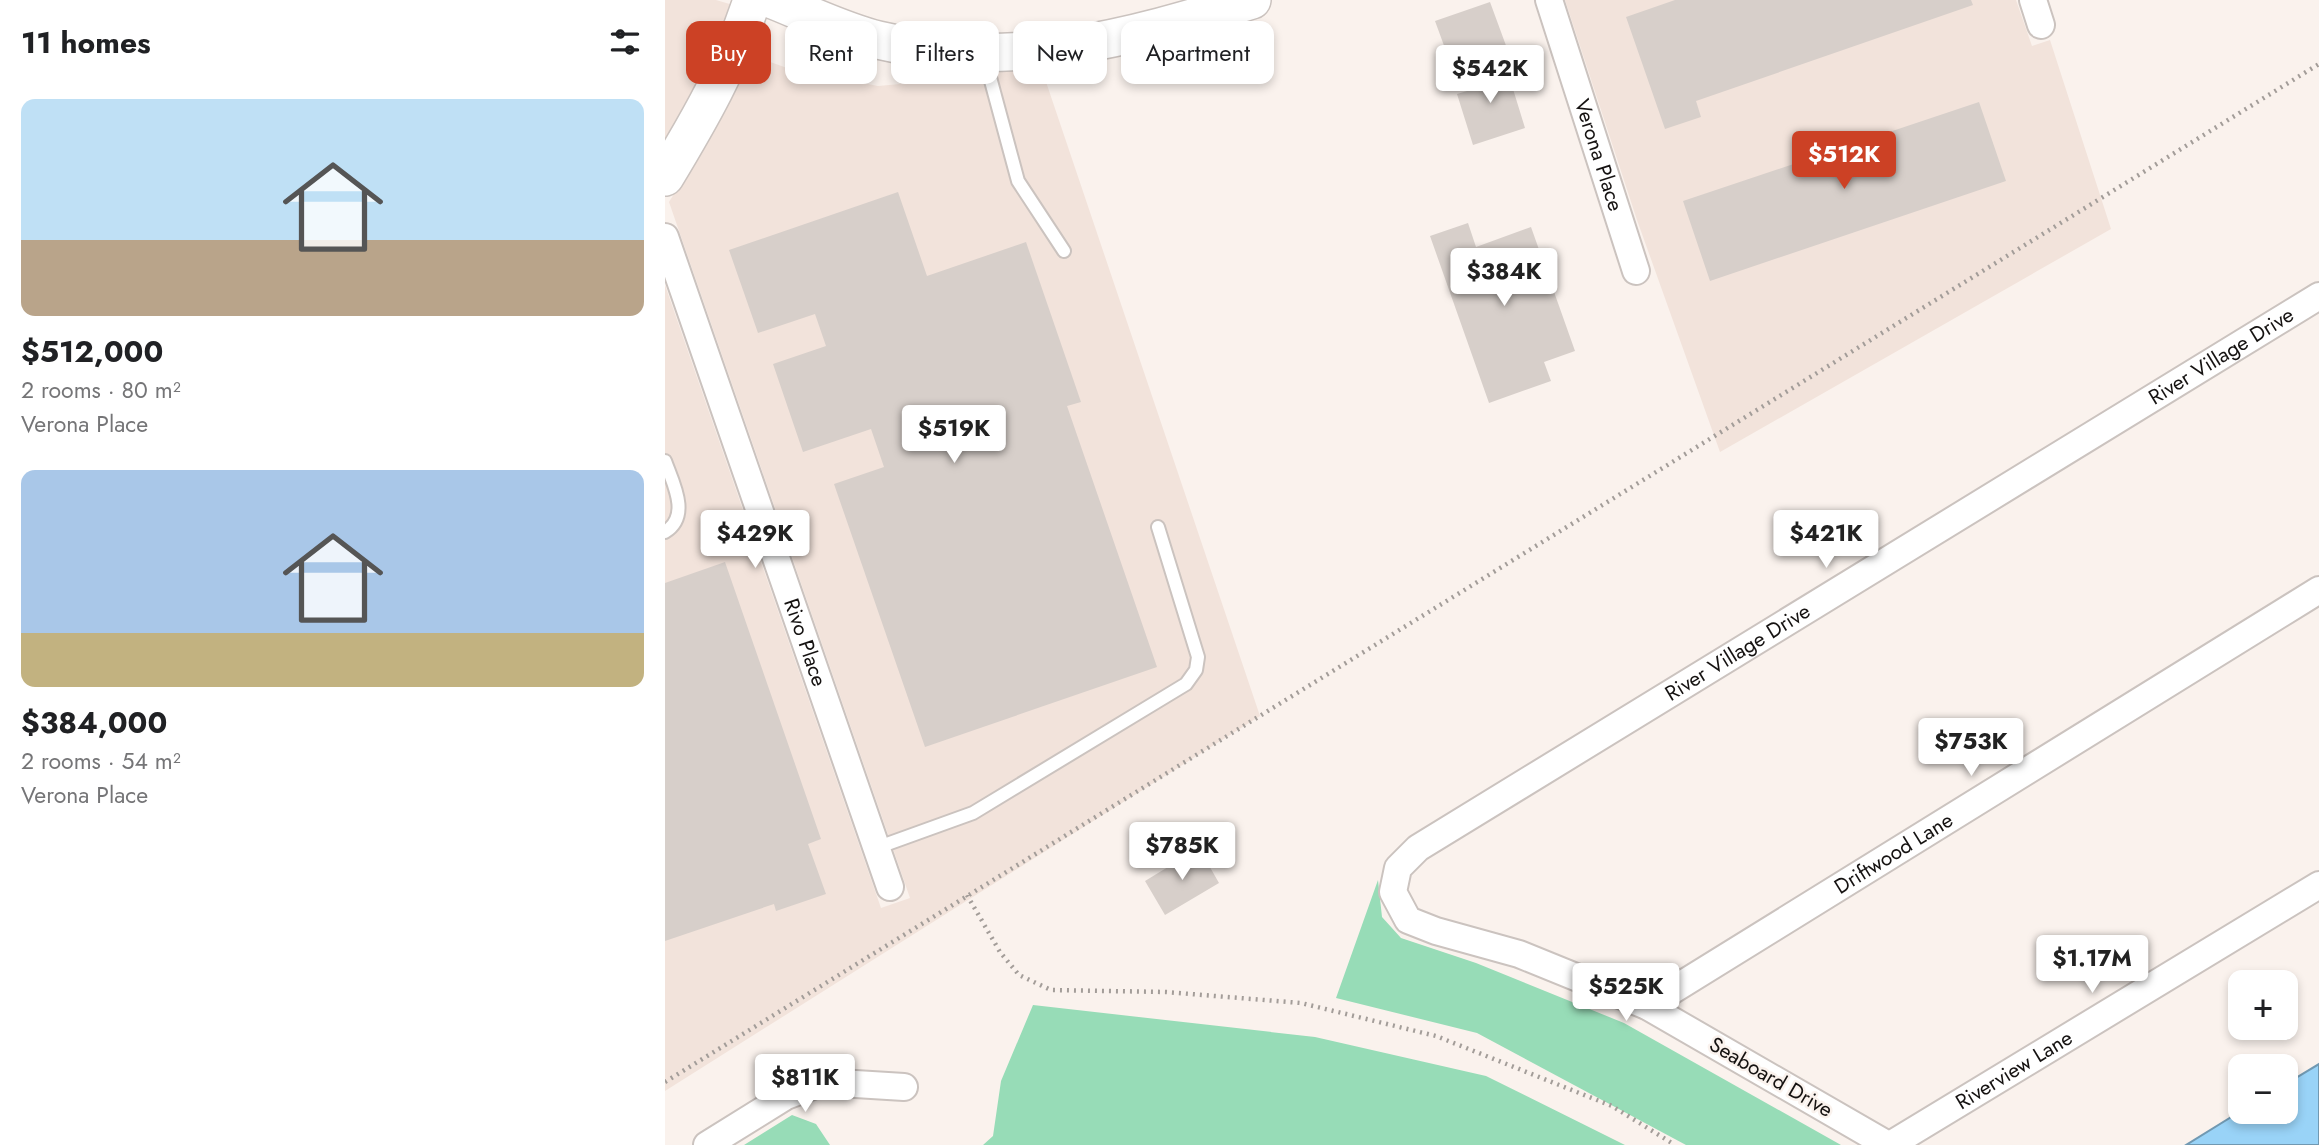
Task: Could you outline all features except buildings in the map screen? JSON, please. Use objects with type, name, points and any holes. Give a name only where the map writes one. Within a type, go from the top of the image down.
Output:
[{"type":"street","points":[[665,177],[725,73],[752,0]]},
{"type":"street","points":[[773,0],[878,40],[891,42]]},
{"type":"street","points":[[999,52],[1126,37],[1251,0]]},
{"type":"street","name":"Verona Place","points":[[1549,0],[1636,271]]},
{"type":"street","name":"Rivo Place","points":[[665,237],[890,887]]},
{"type":"street","name":"River Village Drive","points":[[1392,892],[1398,868],[1418,848],[2319,296]]},
{"type":"street","name":"Driftwood Lane","points":[[1647,1006],[2319,590]]},
{"type":"street","name":"Riverview Lane","points":[[1889,1145],[2319,886]]},
{"type":"street","name":"Seaboard Drive","points":[[1392,892],[1408,920],[1436,931],[1519,954],[1647,1006],[1889,1145]]},
{"type":"street","points":[[707,1145],[786,1096],[823,1082],[905,1087]]},
{"type":"lane","points":[[990,84],[1018,181],[1064,251]]},
{"type":"lane","points":[[665,461],[680,505],[676,519],[665,532]]},
{"type":"lane","points":[[876,848],[973,813],[1187,684],[1196,670],[1198,657],[1158,527]]},
{"type":"path","points":[[665,1082],[2319,64]]},
{"type":"path","points":[[967,895],[1000,952],[1019,975],[1051,990],[1166,992],[1301,1003],[1436,1036],[1612,1106],[1675,1145]]},
{"type":"shaded area","points":[[665,0],[716,0],[733,5],[728,21],[686,21],[686,84],[698,84],[665,145]]},
{"type":"shaded area","points":[[1565,0],[2016,0],[2032,46],[2050,40],[2111,229],[1720,452],[1637,220]]},
{"type":"shaded area","points":[[771,62],[785,67],[785,84],[999,84],[999,70],[1013,70],[1013,84],[1047,84],[1260,716],[665,1091],[665,285],[881,908],[910,898],[669,202],[721,117],[737,84],[771,84]]},
{"type":"green space","points":[[1378,880],[1382,917],[1401,938],[1476,963],[1624,1023],[1841,1145],[1686,1145],[1477,1033],[1336,998]]},
{"type":"green space","points":[[1033,1005],[1315,1037],[1486,1076],[1625,1145],[983,1145],[993,1136],[1001,1081]]},
{"type":"green space","points":[[792,1115],[816,1124],[830,1145],[744,1145]]},
{"type":"water","points":[[2319,1064],[2319,1145],[2186,1145],[2228,1119],[2228,1124],[2298,1124],[2298,1077]]}]
